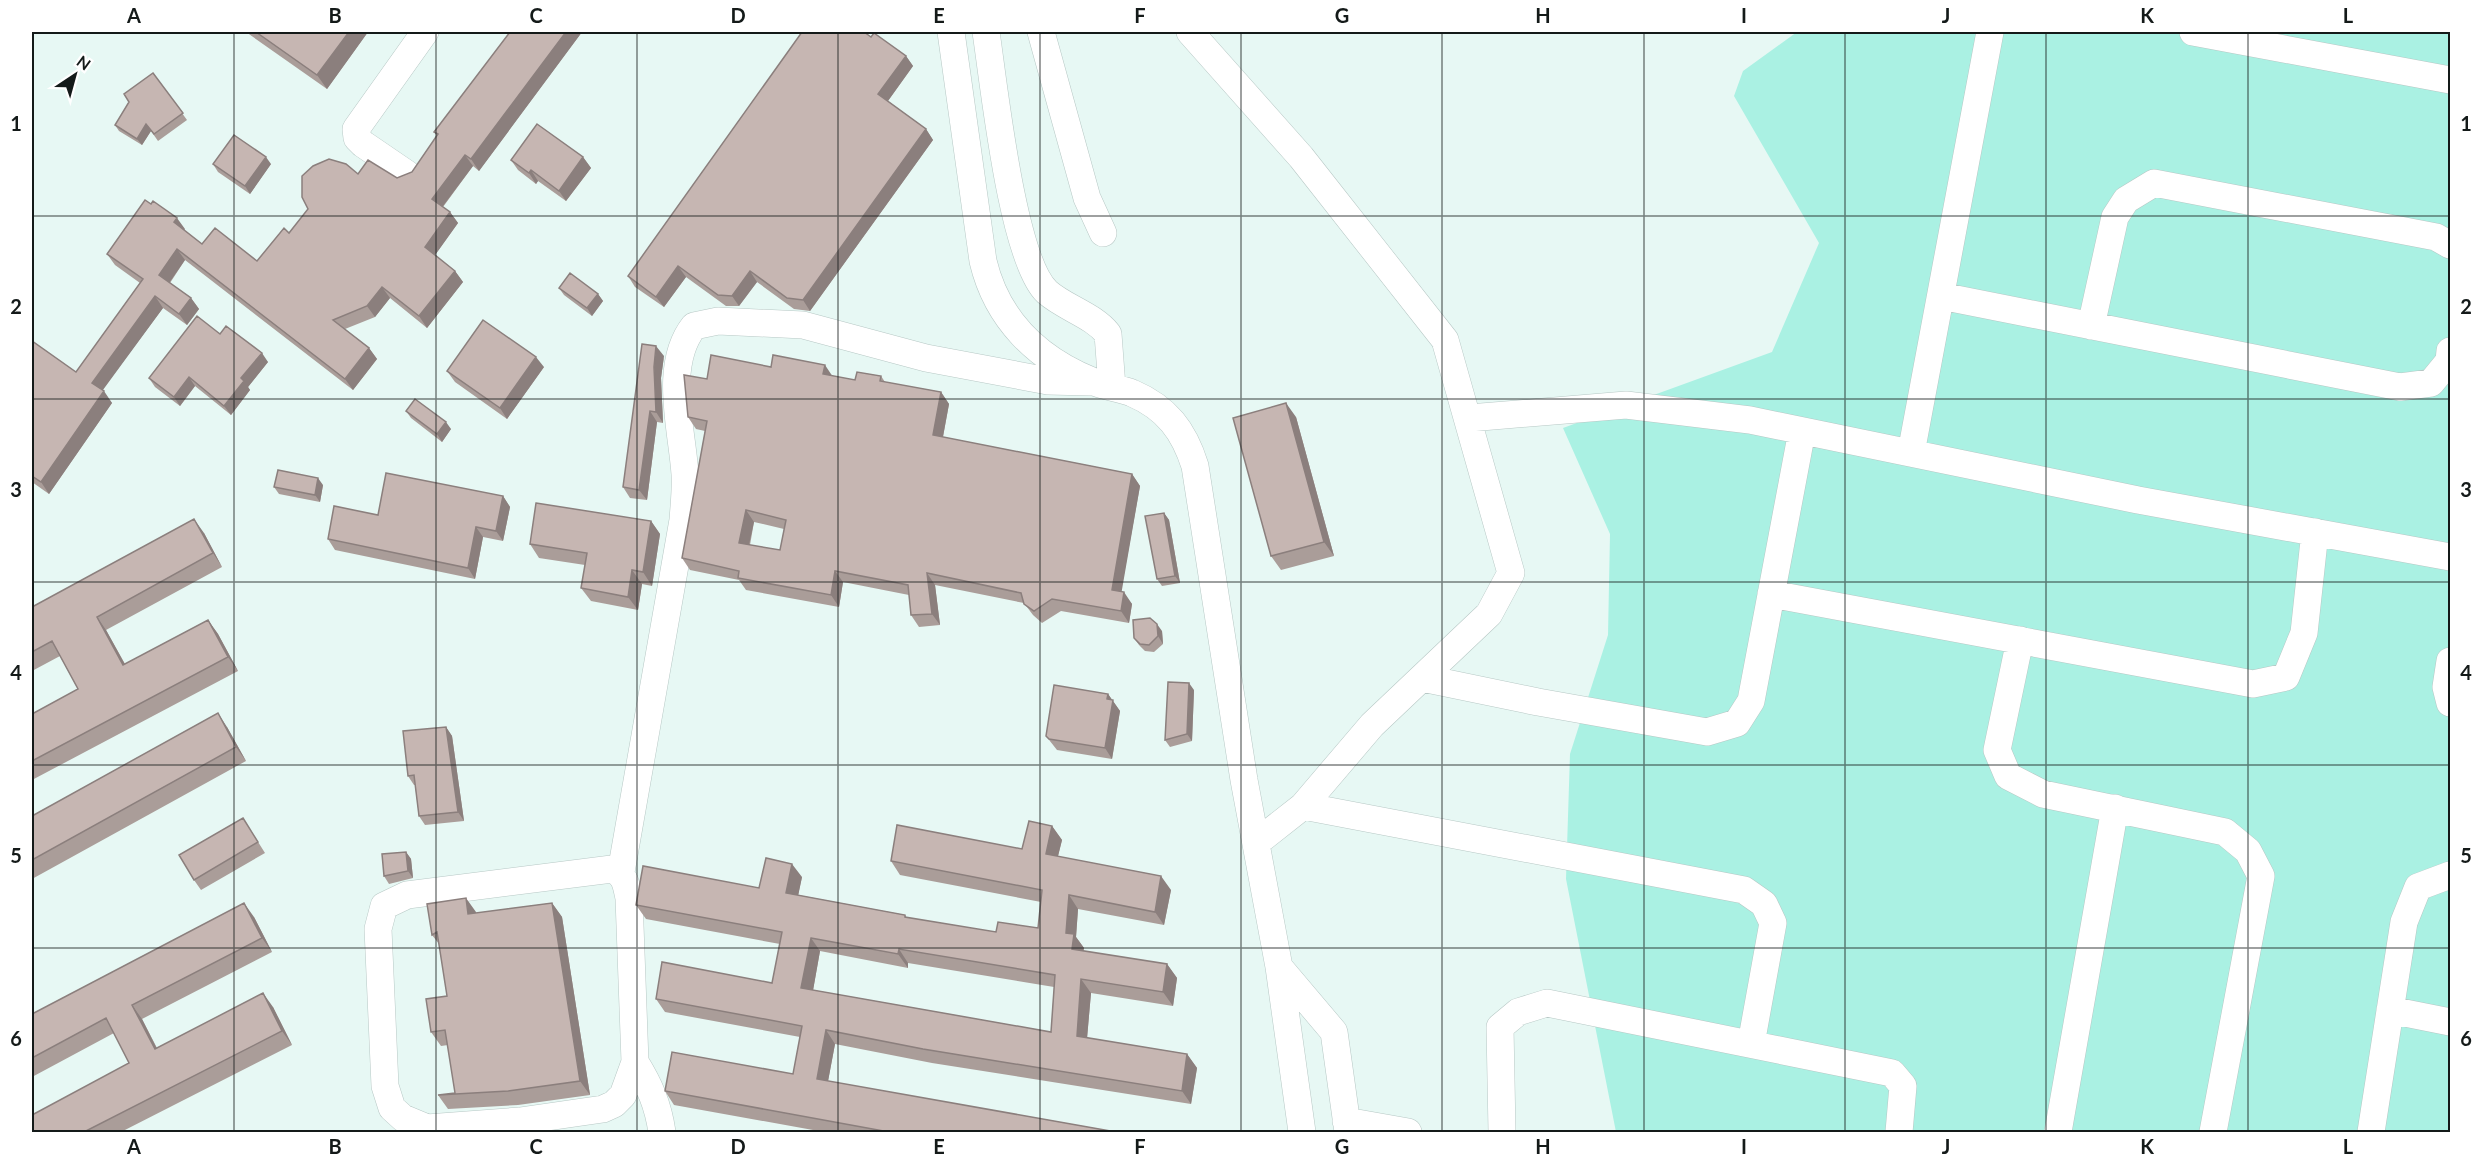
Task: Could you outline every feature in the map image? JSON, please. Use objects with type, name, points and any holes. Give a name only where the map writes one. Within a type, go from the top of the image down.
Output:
[{"type":"street","points":[[407,174],[363,144],[357,138],[356,129],[425,32]]},
{"type":"street","points":[[951,32],[988,281],[1005,316],[1018,332],[1045,355],[1102,384],[1132,393],[1156,407],[1174,422],[1190,449],[1195,466],[1256,843],[1279,967],[1302,1132]]},
{"type":"street","points":[[986,32],[1014,205],[1025,255],[1047,292],[1108,334],[1102,384]]},
{"type":"street","points":[[1041,32],[1087,198],[1103,233]]},
{"type":"street","points":[[1190,32],[1301,157],[1445,340],[1469,418],[1510,573],[1489,614],[1372,725],[1303,806],[1256,843]]},
{"type":"street","points":[[1911,453],[1989,32]]},
{"type":"street","points":[[2193,32],[2451,80]]},
{"type":"street","points":[[2091,326],[2115,217],[2126,200],[2154,183],[2436,237],[2451,245]]},
{"type":"street","points":[[1941,297],[2400,387],[2431,383],[2449,361],[2451,351]]},
{"type":"street","points":[[621,872],[612,869],[597,870],[407,895],[384,906],[378,929],[385,1086],[392,1108],[414,1125],[427,1128],[520,1121],[603,1109],[614,1104],[622,1095],[635,1062],[629,898],[621,872],[683,520],[685,476],[677,382],[681,349],[694,326],[718,321],[803,326],[926,358],[1048,381],[1102,384]]},
{"type":"street","points":[[1469,418],[1626,405],[1750,420],[2138,500],[2451,557]]},
{"type":"street","points":[[1422,678],[1538,702],[1707,732],[1737,723],[1751,701],[1802,431]]},
{"type":"street","points":[[1771,594],[2253,684],[2286,677],[2304,633],[2315,532]]},
{"type":"street","points":[[2020,640],[1997,750],[2008,776],[2043,794],[2225,832],[2248,851],[2261,876],[2213,1132]]},
{"type":"street","points":[[2451,661],[2446,687],[2451,703]]},
{"type":"street","points":[[1303,806],[1744,890],[1764,904],[1773,923],[1751,1044]]},
{"type":"street","points":[[2058,1132],[2115,808]]},
{"type":"street","points":[[2371,1132],[2404,922],[2418,887],[2451,874]]},
{"type":"street","points":[[1279,967],[1334,1032],[1347,1127],[1407,1132]]},
{"type":"street","points":[[1502,1132],[1500,1027],[1518,1012],[1547,1003],[1892,1073],[1903,1086],[1899,1132]]},
{"type":"street","points":[[2390,1010],[2451,1022]]},
{"type":"street","points":[[635,1062],[650,1084],[659,1107],[662,1132]]},
{"type":"green space","points":[[1797,32],[2450,32],[2450,1132],[1616,1132],[1566,879],[1570,754],[1608,635],[1610,534],[1563,428],[1772,352],[1819,243],[1734,96],[1743,71]]},
{"type":"building","points":[[256,32],[349,32],[317,75]]},
{"type":"building","points":[[510,32],[566,32],[471,159],[465,155],[432,199],[450,212],[425,247],[455,271],[419,316],[382,287],[367,306],[333,320],[369,348],[345,379],[177,249],[159,275],[191,298],[179,314],[155,296],[92,383],[104,391],[41,482],[32,476],[32,341],[76,372],[143,279],[107,254],[145,200],[151,204],[153,201],[177,218],[174,222],[202,244],[215,228],[257,261],[284,228],[289,233],[308,209],[302,197],[302,176],[313,166],[329,159],[346,164],[358,174],[368,160],[397,178],[412,172],[438,134],[434,132]]},
{"type":"building","points":[[802,32],[864,32],[871,37],[874,33],[906,56],[878,94],[926,129],[803,300],[787,298],[750,271],[732,296],[718,295],[678,266],[656,297],[628,276]]},
{"type":"building","points":[[153,73],[183,113],[154,134],[146,124],[137,139],[115,125],[129,102],[124,94]]},
{"type":"building","points":[[537,124],[583,157],[559,191],[531,170],[529,173],[511,160]]},
{"type":"building","points":[[234,135],[266,157],[245,186],[213,164]]},
{"type":"building","points":[[570,273],[598,294],[587,308],[559,288]]},
{"type":"building","points":[[197,316],[220,334],[226,326],[262,353],[241,378],[244,381],[224,406],[189,377],[174,397],[149,378]]},
{"type":"building","points":[[483,320],[536,357],[500,408],[447,371]]},
{"type":"building","points":[[642,344],[656,346],[654,367],[656,412],[650,411],[639,490],[623,487]]},
{"type":"building","points":[[711,355],[771,367],[773,355],[825,365],[823,374],[855,380],[857,372],[881,376],[880,381],[941,392],[933,435],[1132,474],[1112,590],[1124,592],[1121,611],[1052,599],[1034,611],[1024,604],[1021,593],[927,573],[932,614],[911,615],[908,585],[835,571],[831,595],[738,578],[739,571],[682,558],[707,421],[688,417],[684,375],[707,379]],"holes":[[[746,510],[786,520],[780,550],[739,543]]]},
{"type":"building","points":[[415,399],[446,422],[437,434],[406,411]]},
{"type":"building","points":[[1286,403],[1324,542],[1271,556],[1233,418]]},
{"type":"building","points":[[278,470],[318,478],[315,495],[274,487]]},
{"type":"building","points":[[386,473],[503,496],[496,531],[476,527],[468,568],[328,539],[334,506],[378,515]]},
{"type":"building","points":[[536,503],[651,521],[643,572],[632,570],[628,597],[581,588],[587,553],[530,544]]},
{"type":"building","points":[[1164,513],[1175,576],[1157,579],[1145,516]]},
{"type":"building","points":[[194,519],[213,553],[97,617],[123,665],[208,620],[228,657],[32,761],[32,714],[78,689],[52,641],[32,652],[32,607]]},
{"type":"building","points":[[1150,618],[1157,624],[1158,636],[1149,645],[1140,644],[1134,638],[1133,620]]},
{"type":"building","points":[[1168,682],[1189,683],[1187,734],[1165,740]]},
{"type":"building","points":[[1054,685],[1108,694],[1107,699],[1113,700],[1105,748],[1049,739],[1046,736]]},
{"type":"building","points":[[218,713],[236,747],[32,860],[32,816]]},
{"type":"building","points":[[446,727],[458,812],[419,816],[414,775],[408,776],[403,731]]},
{"type":"building","points":[[243,818],[258,842],[194,880],[179,855]]},
{"type":"building","points":[[1029,821],[1052,826],[1046,854],[1161,876],[1155,912],[1069,895],[1066,933],[1074,934],[1072,949],[1167,964],[1163,992],[1081,979],[1077,1036],[1187,1054],[1182,1091],[923,1049],[826,1030],[817,1079],[1116,1132],[889,1132],[665,1091],[672,1052],[793,1074],[802,1026],[656,999],[662,962],[772,983],[782,932],[636,905],[643,866],[759,888],[766,858],[792,864],[786,893],[905,915],[905,917],[996,932],[998,922],[1038,928],[1042,890],[891,861],[897,825],[1022,849]],"holes":[[[811,938],[898,954],[899,949],[1055,975],[1051,1032],[801,988]]]},
{"type":"building","points":[[406,852],[408,871],[384,876],[382,854]]},
{"type":"building","points":[[466,898],[468,914],[552,903],[580,1081],[508,1091],[438,1095],[455,1093],[445,1030],[431,1032],[426,999],[447,996],[437,932],[432,935],[427,904]]},
{"type":"building","points":[[244,903],[262,938],[132,1005],[155,1049],[263,993],[282,1031],[84,1132],[32,1132],[32,1115],[129,1063],[106,1018],[32,1058],[32,1014]]}]
